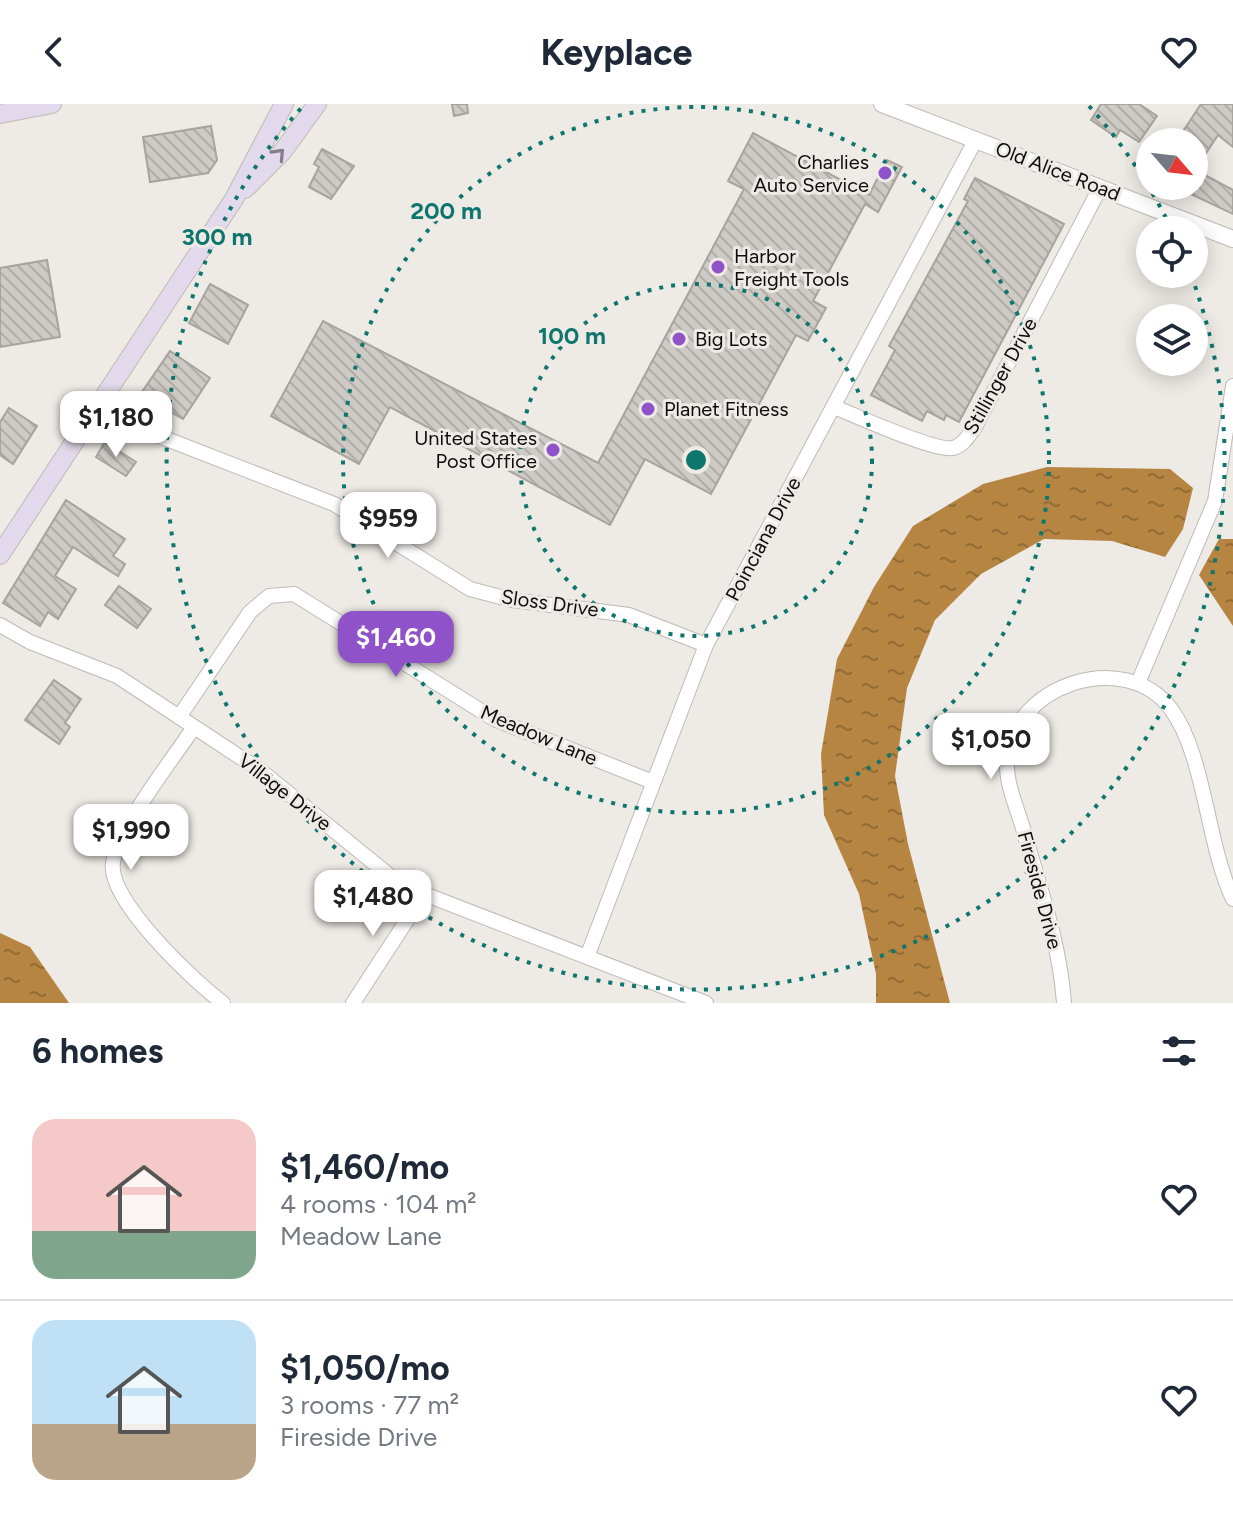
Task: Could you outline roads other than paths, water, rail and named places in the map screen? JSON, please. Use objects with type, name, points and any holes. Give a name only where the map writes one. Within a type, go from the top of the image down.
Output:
[{"type":"main road","points":[[0,114],[52,104]]},
{"type":"main road","points":[[0,555],[234,199],[284,104]]},
{"type":"main road","points":[[234,199],[283,151],[316,106]]},
{"type":"street","name":"Old Alice Road","points":[[882,104],[1233,239]]},
{"type":"street","name":"Poinciana Drive","points":[[587,957],[706,645],[976,139]]},
{"type":"street","name":"Stillinger Drive","points":[[834,407],[943,448],[961,445],[975,427],[1100,188]]},
{"type":"street","points":[[1233,386],[1215,501],[1138,683],[1164,700],[1180,724],[1216,853],[1233,899]]},
{"type":"street","name":"Sloss Drive","points":[[98,405],[128,424],[334,504],[470,589],[512,600],[629,615],[706,645]]},
{"type":"street","name":"Meadow Lane","points":[[179,717],[250,612],[269,596],[294,594],[494,719],[653,782]]},
{"type":"street","name":"Village Drive","points":[[0,625],[30,642],[99,667],[179,717],[288,790],[386,875],[424,894],[706,1003]]},
{"type":"street","name":"Fireside Drive","points":[[1064,1003],[1060,962],[1010,783],[1010,745],[1026,714],[1067,684],[1097,678],[1138,683]]},
{"type":"street","points":[[194,727],[121,840],[112,865],[113,877],[122,897],[189,974],[223,1003]]},
{"type":"street","points":[[353,1003],[424,894]]},
{"type":"water","points":[[1047,467],[1170,469],[1193,488],[1183,529],[1165,557],[1112,541],[1044,539],[981,574],[935,620],[907,688],[895,776],[908,844],[950,1003],[876,1003],[876,974],[859,894],[824,815],[821,754],[837,659],[874,587],[913,526],[983,484]]},
{"type":"water","points":[[1219,539],[1233,539],[1233,626],[1199,575]]},
{"type":"water","points":[[0,933],[30,947],[69,1003],[0,1003]]},
{"type":"place","name":"Charlies Auto Service","points":[[885,173]]},
{"type":"place","name":"Harbor Freight Tools","points":[[718,267]]},
{"type":"place","name":"Big Lots","points":[[679,339]]},
{"type":"place","name":"Planet Fitness","points":[[648,409]]},
{"type":"place","name":"United States Post Office","points":[[553,450]]}]
